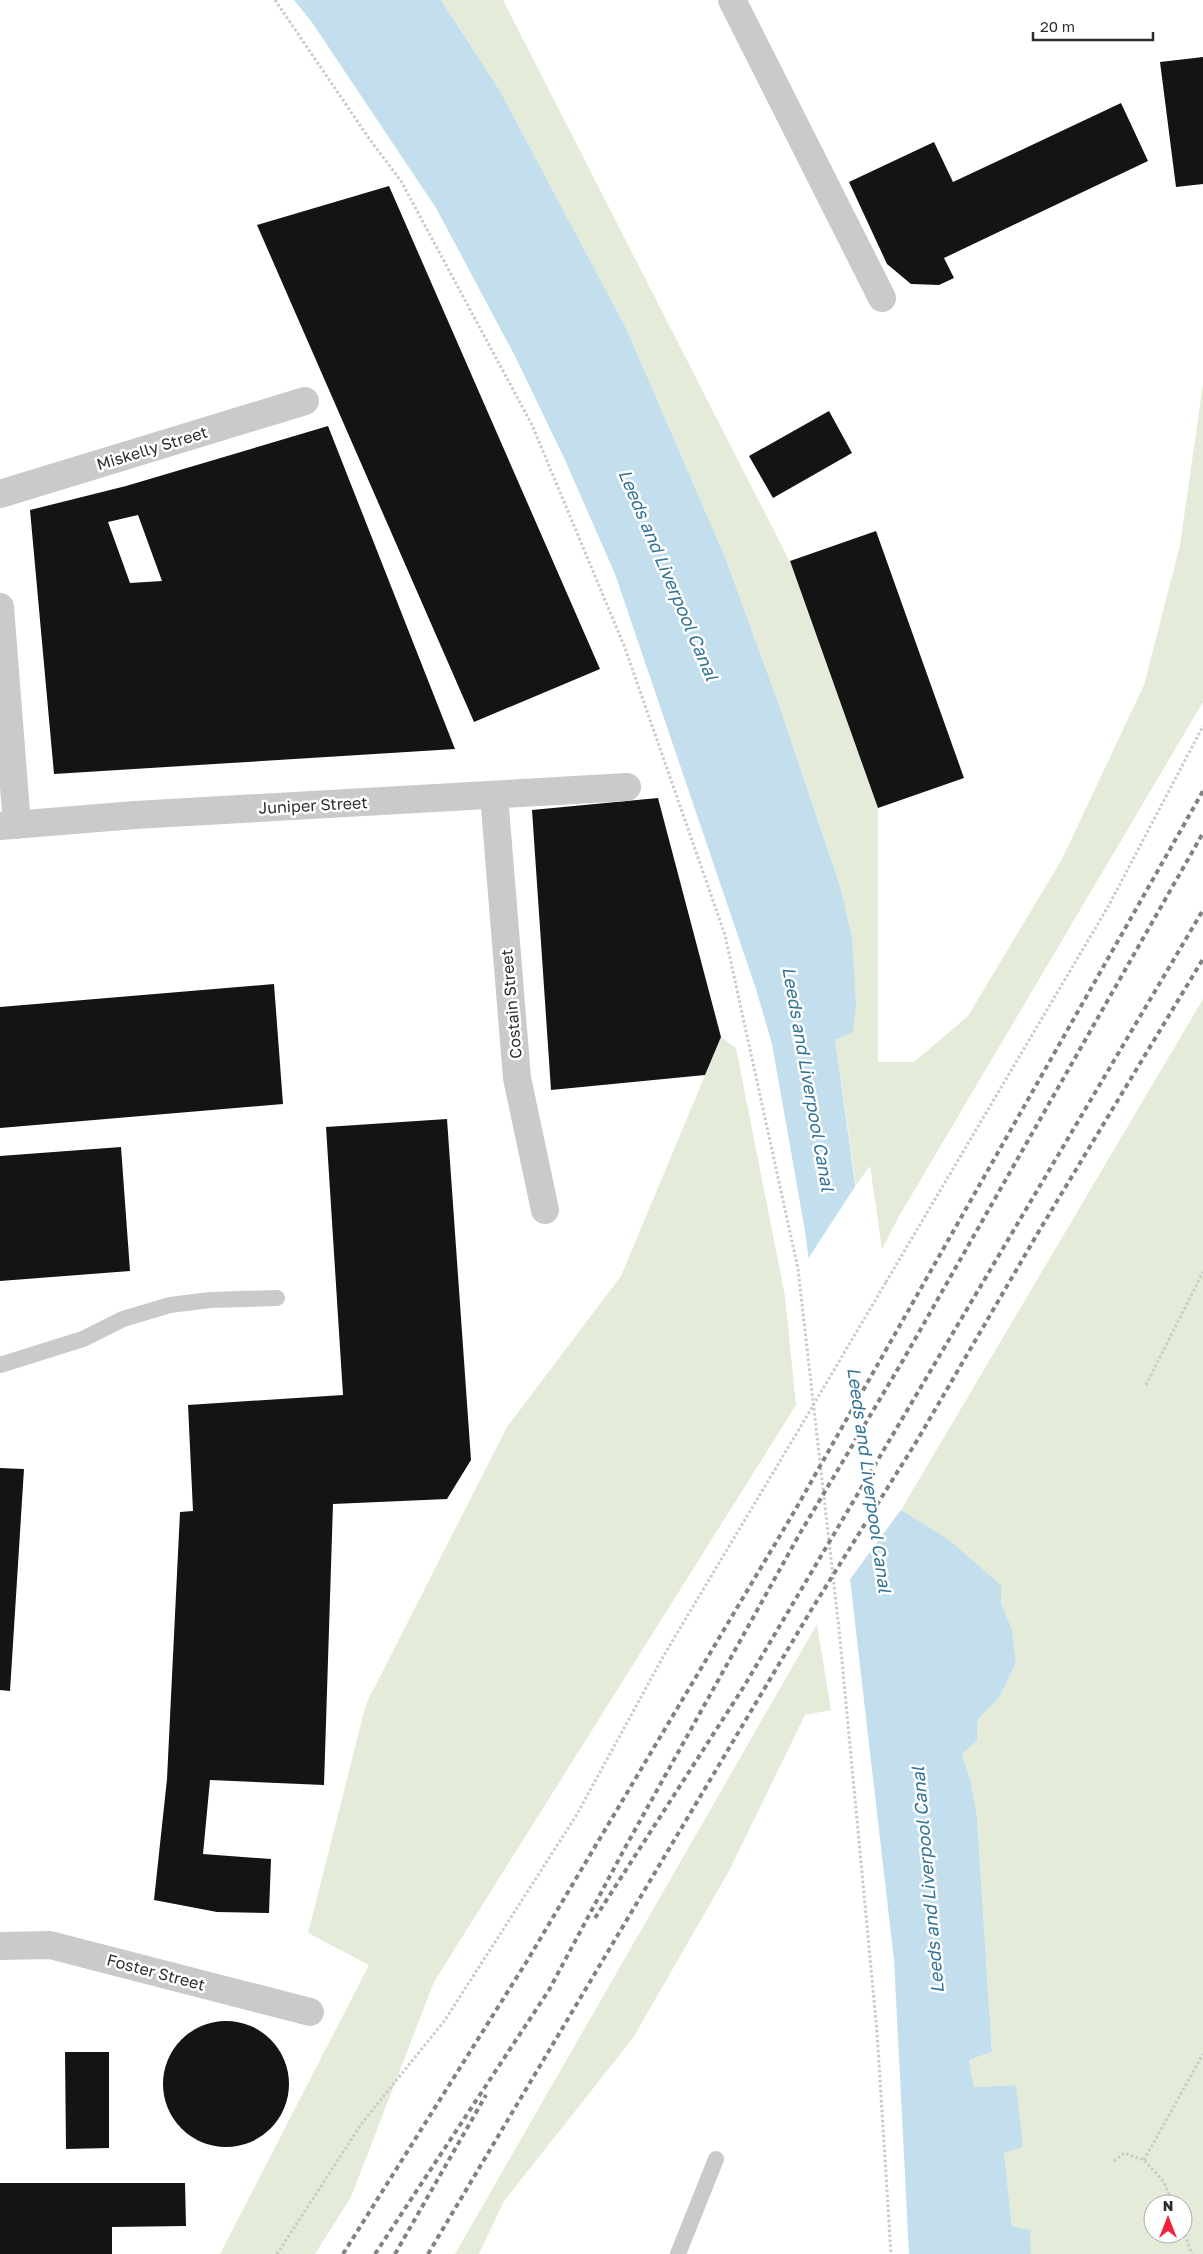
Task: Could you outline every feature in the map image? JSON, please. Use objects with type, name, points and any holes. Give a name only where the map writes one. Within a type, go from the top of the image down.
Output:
[{"type":"street","points":[[732,0],[882,298]]},
{"type":"street","name":"Miskelly Street","points":[[0,494],[305,401]]},
{"type":"street","points":[[0,607],[8,825]]},
{"type":"street","name":"Juniper Street","points":[[8,825],[627,787]]},
{"type":"street","name":"Costain Street","points":[[494,795],[517,1078],[546,1210]]},
{"type":"street","name":"Foster Street","points":[[0,1946],[50,1944],[310,2012]]},
{"type":"lane","points":[[0,1365],[83,1340],[123,1320],[170,1305],[210,1300],[277,1298]]},
{"type":"lane","points":[[678,2254],[716,2159]]},
{"type":"path","points":[[275,0],[368,137],[401,181],[532,425],[625,648],[725,934],[798,1269],[838,1629],[876,2022],[891,2254]]},
{"type":"path","points":[[277,2254],[362,2123],[445,2020],[576,1816],[664,1655],[1109,905],[1203,726]]},
{"type":"path","points":[[1146,1385],[1203,1272]]},
{"type":"path","points":[[1144,2160],[1203,2054]]},
{"type":"path","points":[[1114,2161],[1124,2153],[1144,2160],[1164,2182],[1169,2194]]},
{"type":"green space","points":[[441,0],[503,0],[790,562],[878,808],[878,1062],[914,1062],[968,1016],[1062,859],[1144,685],[1180,545],[1203,384],[1203,702],[898,1218],[882,1249],[870,1166],[856,1185],[835,1040],[853,1031],[839,883],[778,702],[725,557],[627,330],[500,91]]},
{"type":"green space","points":[[1203,999],[1203,2254],[1031,2254],[1029,2230],[1012,2226],[1004,2153],[1016,2085],[974,2087],[969,2060],[992,2052],[977,1817],[971,1782],[962,1754],[977,1741],[978,1719],[999,1698],[1016,1663],[1012,1629],[1001,1603],[1001,1585],[901,1510]]},
{"type":"green space","points":[[721,1037],[736,1048],[785,1296],[796,1405],[434,1982],[351,2197],[315,2254],[220,2254],[369,1965],[308,1933],[366,1704],[507,1427],[621,1276]]},
{"type":"green space","points":[[817,1624],[831,1710],[805,1715],[729,1871],[633,2038],[504,2201],[479,2254],[455,2254]]},
{"type":"water","name":"Leeds and Liverpool Canal","points":[[294,0],[441,0],[500,91],[627,330],[725,557],[778,702],[839,883],[852,937],[856,1006],[853,1032],[835,1040],[901,1510],[949,1540],[1001,1585],[1001,1603],[1012,1629],[1016,1663],[999,1698],[978,1719],[977,1741],[962,1754],[971,1782],[977,1817],[992,2052],[969,2060],[974,2087],[1016,2085],[1023,2147],[1004,2153],[1012,2226],[1030,2230],[1031,2254],[909,2254],[894,1960],[851,1588],[805,1231],[772,1044],[756,989],[615,574],[565,460],[515,356],[436,208],[311,21]]},
{"type":"pier","points":[[858,1182],[903,1507],[848,1582],[806,1262]]},
{"type":"building","points":[[1203,57],[1203,184],[1176,187],[1160,62]]},
{"type":"building","points":[[1121,103],[1148,161],[944,258],[954,278],[939,285],[911,284],[887,264],[849,182],[934,142],[953,182]]},
{"type":"building","points":[[389,186],[600,669],[474,722],[257,225]]},
{"type":"building","points":[[829,411],[852,453],[773,498],[749,456]]},
{"type":"building","points":[[328,426],[455,749],[54,774],[30,510],[126,486]],"holes":[[[138,515],[162,581],[130,583],[108,522]]]},
{"type":"building","points":[[876,531],[964,778],[878,808],[790,561]]},
{"type":"building","points":[[658,798],[721,1037],[705,1075],[551,1090],[532,810]]},
{"type":"building","points":[[274,984],[283,1104],[0,1128],[0,1007]]},
{"type":"building","points":[[447,1119],[471,1460],[447,1499],[333,1504],[324,1785],[210,1780],[203,1854],[271,1859],[269,1913],[217,1912],[154,1900],[167,1779],[180,1512],[193,1511],[188,1405],[343,1395],[326,1127]]},
{"type":"building","points":[[121,1147],[130,1271],[0,1281],[0,1156]]},
{"type":"building","points":[[0,1468],[24,1469],[10,1691],[0,1690]]},
{"type":"building","points":[[226,2021],[250,2026],[270,2040],[284,2060],[289,2084],[284,2108],[270,2128],[250,2142],[226,2147],[202,2142],[182,2128],[168,2108],[163,2084],[168,2060],[182,2040],[202,2026]]},
{"type":"building","points":[[65,2052],[109,2052],[109,2148],[66,2149]]},
{"type":"building","points":[[0,2183],[185,2183],[186,2226],[112,2227],[112,2254],[0,2254]]},
{"type":"railway","points":[[343,2254],[527,1961],[794,1512],[1203,791]]},
{"type":"railway","points":[[375,2254],[549,1990],[626,1846],[799,1535],[902,1362],[1203,833]]},
{"type":"railway","points":[[595,1918],[743,1688],[1203,910]]},
{"type":"railway","points":[[428,2254],[810,1612],[918,1439],[1039,1231],[1203,959]]},
{"type":"railway","points":[[395,2254],[486,2095]]}]
